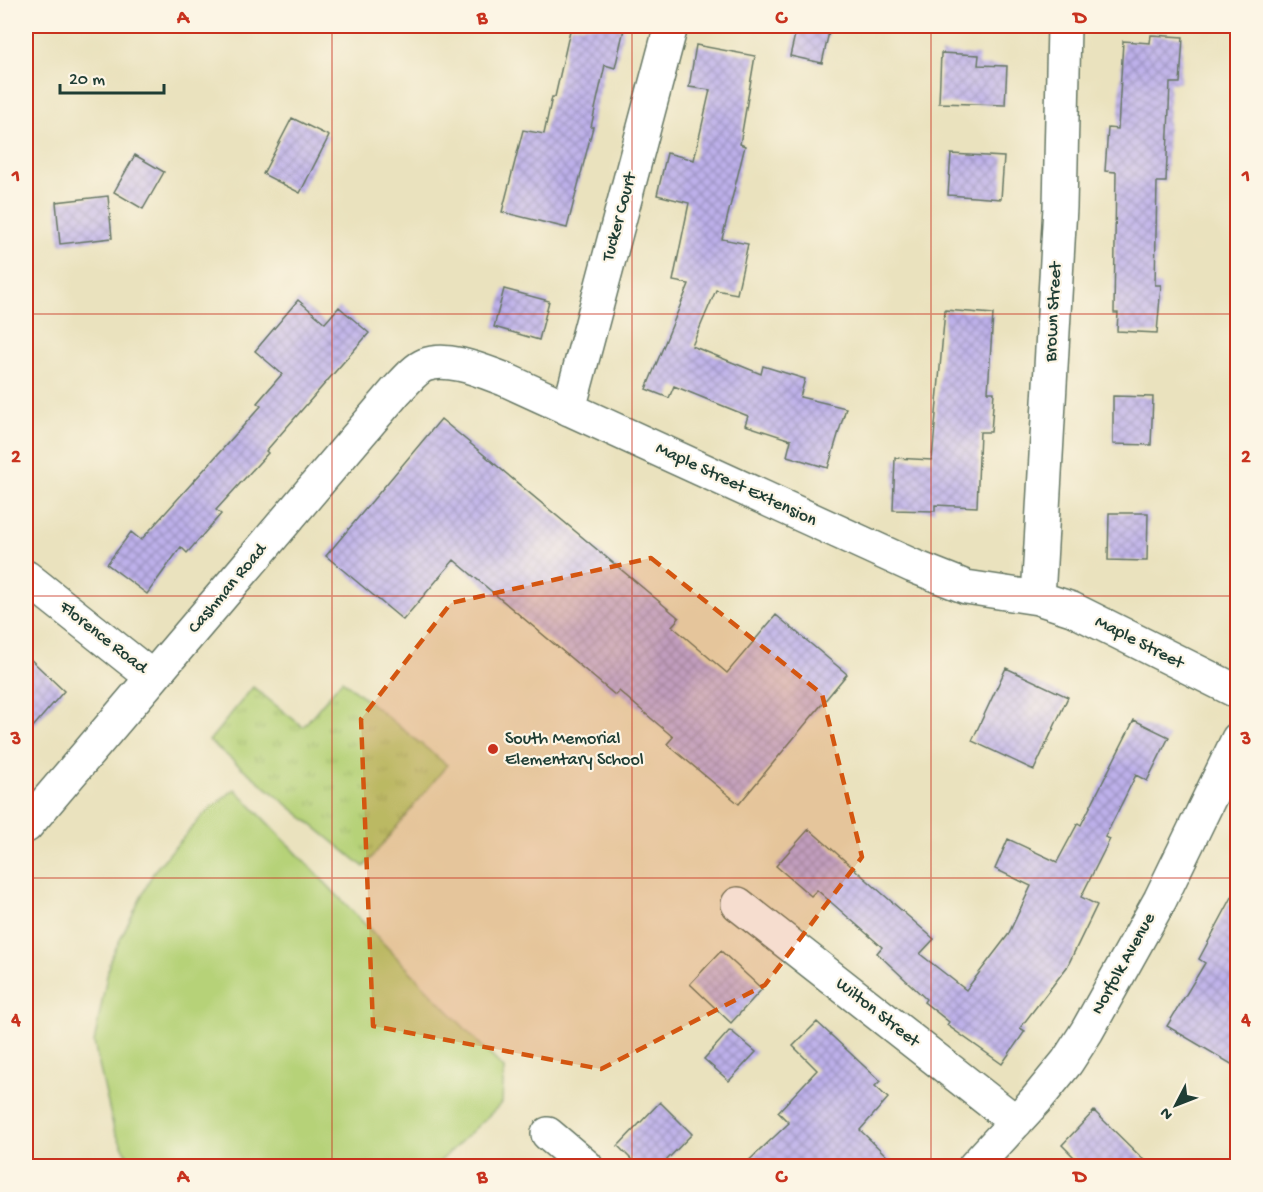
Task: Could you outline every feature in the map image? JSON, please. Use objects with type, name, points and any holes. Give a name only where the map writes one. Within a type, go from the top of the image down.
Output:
[{"type":"street","name":"Tucker Court","points":[[569,409],[671,26]]},
{"type":"street","name":"Brown Street","points":[[1038,598],[1060,207],[1064,26]]},
{"type":"street","name":"Maple Street Extension","points":[[437,363],[468,366],[486,372],[913,566],[966,587],[1038,598]]},
{"type":"street","name":"Cashman Road","points":[[26,826],[396,391],[423,366],[437,363]]},
{"type":"street","name":"Florence Road","points":[[26,578],[152,677]]},
{"type":"street","name":"Maple Street","points":[[1038,598],[1072,609],[1238,692]]},
{"type":"street","name":"Norfolk Avenue","points":[[975,1167],[1067,1062],[1087,1031],[1160,900],[1238,739]]},
{"type":"street","name":"Wilton Street","points":[[738,904],[1016,1122]]},
{"type":"street","points":[[548,1134],[586,1167]]},
{"type":"highlighted area","points":[[651,558],[822,694],[862,857],[765,985],[601,1069],[373,1026],[361,719],[451,603]]},
{"type":"green space","points":[[342,680],[447,765],[364,867],[209,741],[253,687],[303,727]]},
{"type":"green space","points":[[235,789],[504,1069],[502,1103],[435,1166],[133,1166],[114,1130],[94,1043],[110,960],[154,871],[204,814]]},
{"type":"building","points":[[571,26],[607,26],[624,29],[615,68],[605,65],[591,127],[593,127],[567,228],[502,212],[523,130],[544,134]]},
{"type":"building","points":[[797,26],[829,32],[822,63],[790,56]]},
{"type":"building","points":[[1151,35],[1183,37],[1180,83],[1170,83],[1166,182],[1157,182],[1155,285],[1161,285],[1157,333],[1117,331],[1118,313],[1114,313],[1116,172],[1105,171],[1108,128],[1118,129],[1123,41],[1150,43]]},
{"type":"building","points":[[696,45],[755,56],[740,144],[745,146],[722,239],[748,244],[737,294],[716,290],[692,346],[761,374],[763,366],[805,379],[800,397],[846,408],[828,468],[787,456],[791,440],[745,425],[748,416],[674,386],[669,398],[646,389],[689,284],[673,281],[689,203],[657,195],[667,153],[694,160],[710,90],[689,87]]},
{"type":"building","points":[[941,53],[979,55],[978,65],[1007,66],[1005,105],[939,103]]},
{"type":"building","points":[[292,118],[329,136],[300,193],[263,174]]},
{"type":"building","points":[[951,154],[1004,157],[1001,199],[948,195]]},
{"type":"building","points":[[135,155],[164,172],[143,209],[114,192]]},
{"type":"building","points":[[108,196],[112,238],[60,244],[56,202]]},
{"type":"building","points":[[504,289],[549,301],[539,340],[494,327]]},
{"type":"building","points":[[298,300],[325,323],[339,307],[369,333],[266,451],[268,453],[216,510],[221,514],[187,553],[181,547],[147,594],[107,564],[131,532],[141,540],[261,406],[257,403],[282,374],[255,351]]},
{"type":"building","points":[[945,310],[993,314],[988,392],[994,392],[991,432],[980,432],[977,507],[935,505],[935,511],[893,510],[895,458],[932,460]]},
{"type":"building","points":[[1113,396],[1153,397],[1151,445],[1113,444]]},
{"type":"building","points":[[441,419],[679,618],[672,626],[727,673],[776,615],[847,674],[739,804],[667,744],[673,737],[619,691],[615,695],[454,560],[403,620],[326,556]]},
{"type":"building","points":[[1109,513],[1148,513],[1147,561],[1108,560]]},
{"type":"building","points":[[26,655],[64,691],[26,735]]},
{"type":"building","points":[[1006,668],[1068,697],[1034,770],[972,741]]},
{"type":"building","points":[[1134,720],[1169,737],[1147,781],[1136,775],[1105,837],[1110,839],[1081,897],[1097,905],[1067,967],[1020,1028],[1025,1031],[1002,1064],[947,1025],[949,1022],[924,1002],[926,999],[877,953],[882,947],[817,890],[811,896],[776,866],[809,829],[934,939],[920,954],[966,990],[1008,935],[1031,886],[995,869],[1008,839],[1057,862],[1078,823],[1081,825]]},
{"type":"building","points":[[1238,886],[1238,1068],[1167,1026],[1205,963],[1199,959]]},
{"type":"building","points":[[721,951],[762,989],[731,1023],[690,984]]},
{"type":"building","points":[[817,1022],[880,1081],[875,1086],[888,1098],[860,1130],[898,1167],[742,1167],[789,1123],[778,1112],[817,1070],[793,1046]]},
{"type":"building","points":[[730,1030],[756,1052],[729,1081],[704,1059]]},
{"type":"building","points":[[660,1102],[692,1134],[660,1167],[639,1167],[618,1146]]},
{"type":"building","points":[[1094,1111],[1151,1167],[1084,1167],[1062,1145]]},
{"type":"place","name":"South Memorial Elementary School","points":[[493,749]]}]
